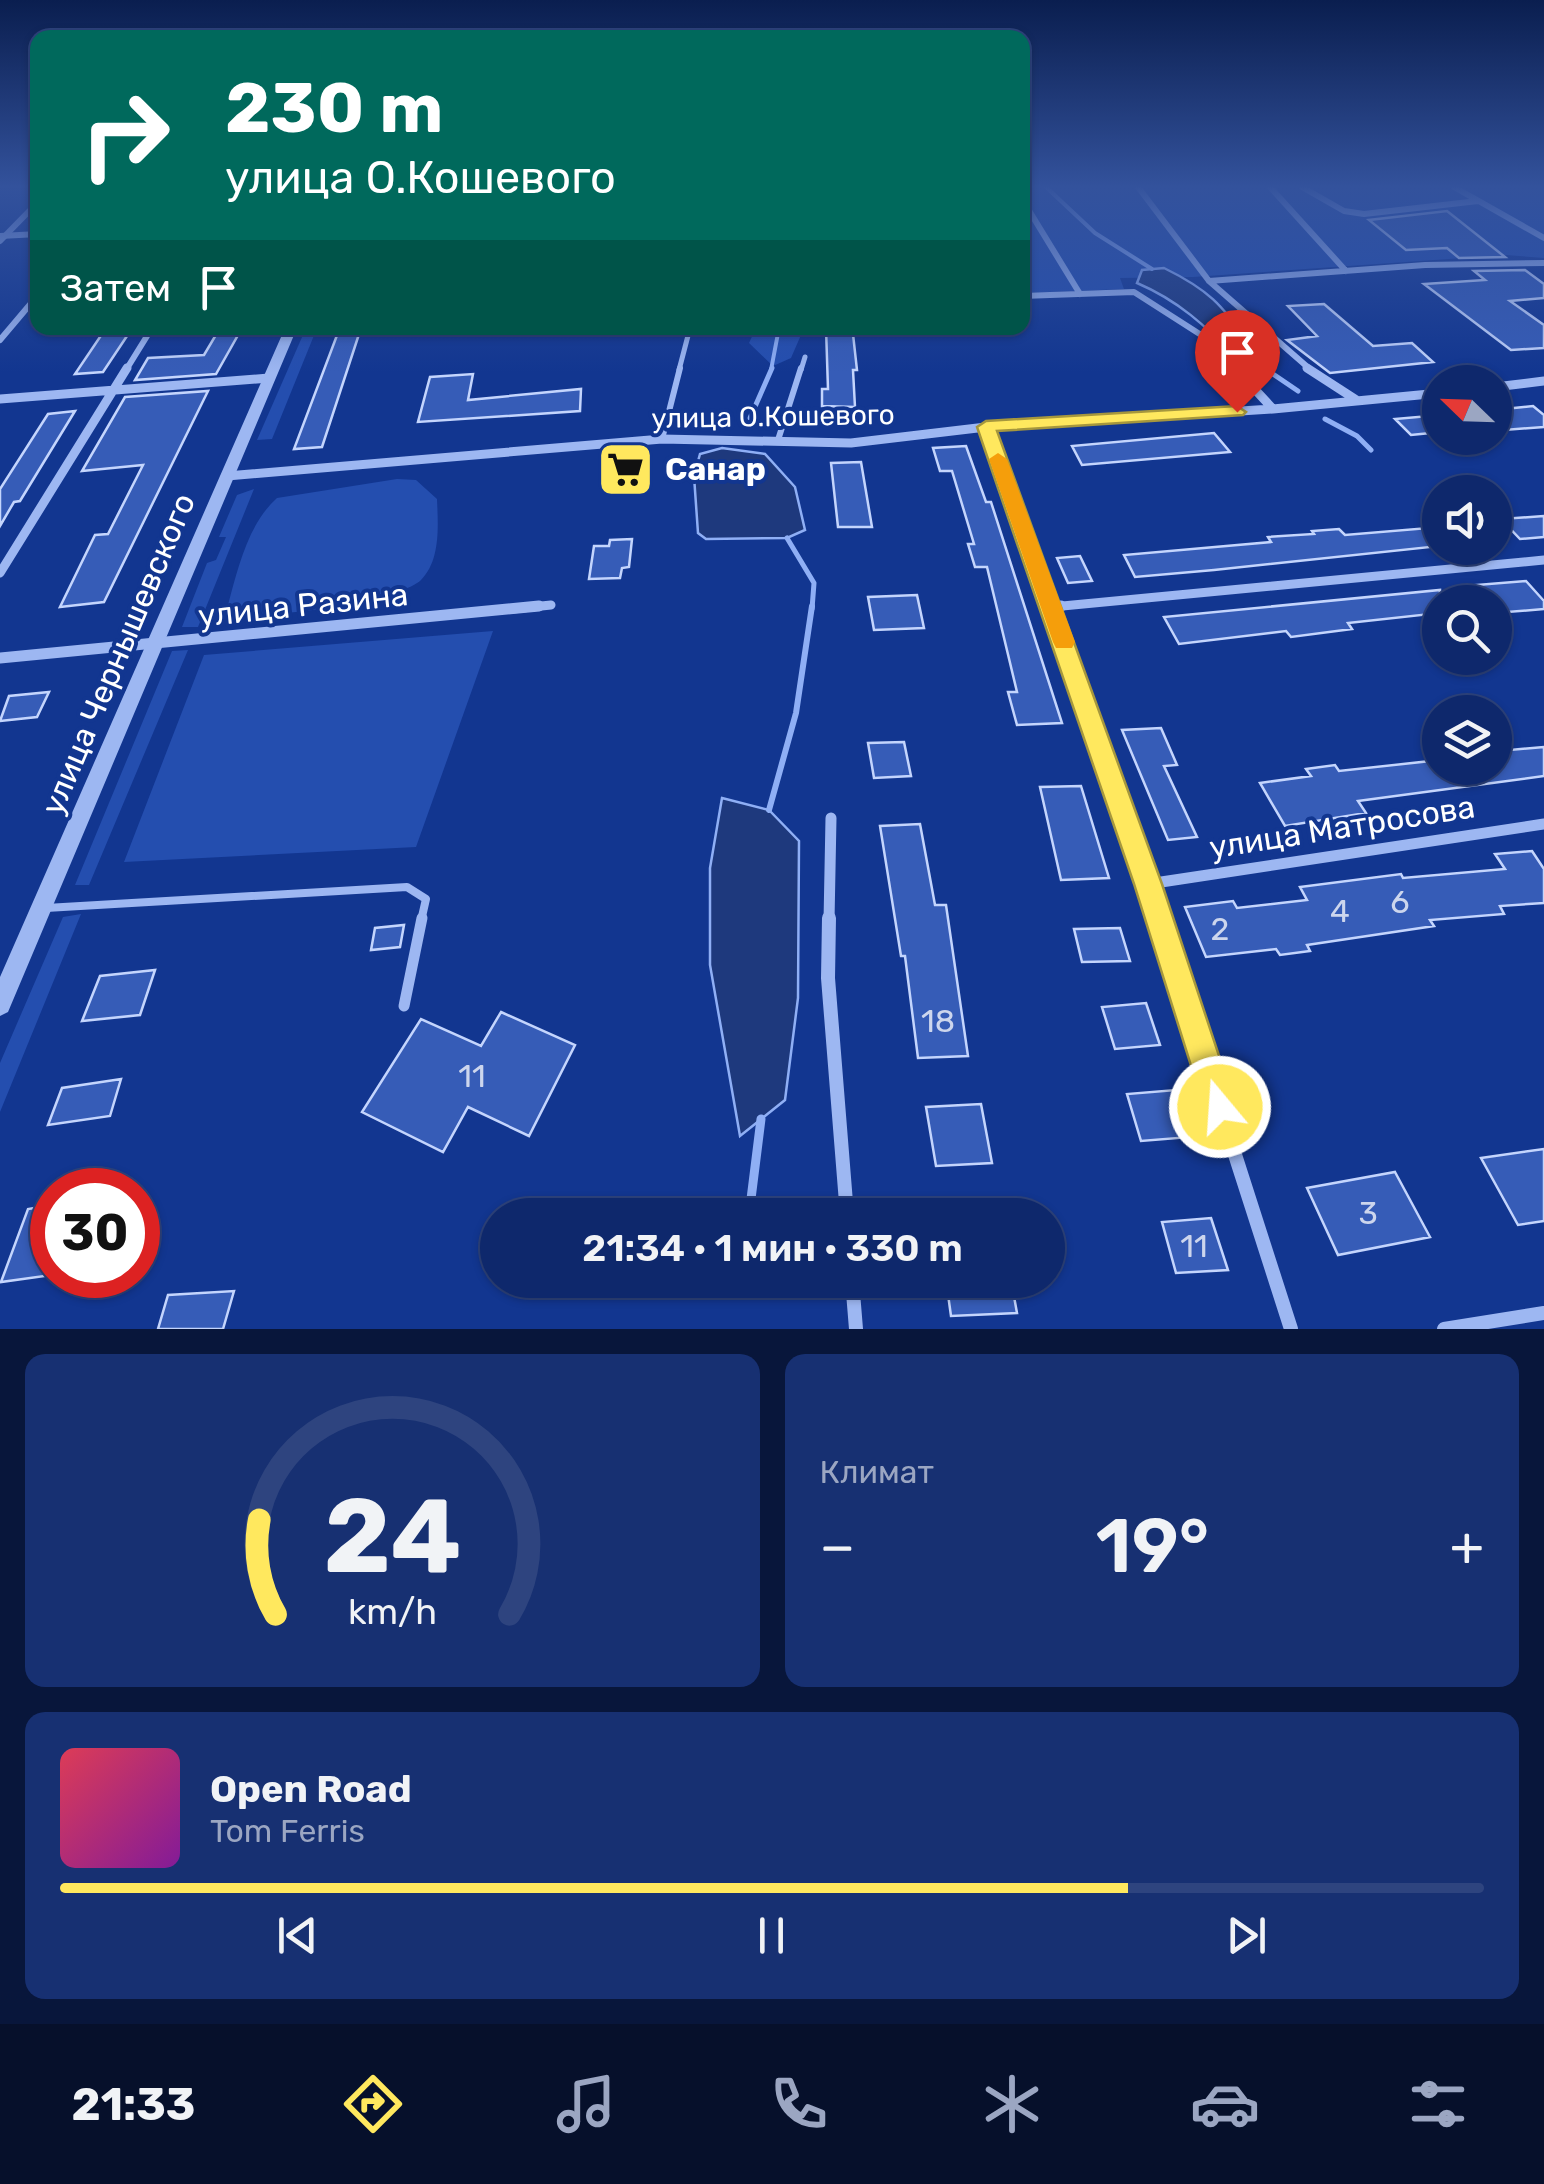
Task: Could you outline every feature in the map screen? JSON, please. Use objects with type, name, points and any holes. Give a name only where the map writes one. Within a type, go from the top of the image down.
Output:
[{"type":"street","points":[[1053,249],[1080,294]]},
{"type":"street","points":[[1185,249],[1209,281],[1295,360],[1360,402]]},
{"type":"street","points":[[1326,249],[1346,271]]},
{"type":"street","points":[[1209,281],[1504,262],[1544,263]]},
{"type":"street","points":[[1030,296],[1134,292],[1210,340],[1273,410]]},
{"type":"street","points":[[0,340],[30,304]]},
{"type":"street","points":[[0,574],[148,335]]},
{"type":"street","name":"улица Чернышевского","points":[[0,1004],[289,335]]},
{"type":"street","points":[[0,398],[270,378]]},
{"type":"street","points":[[1512,385],[1544,382]]},
{"type":"street","points":[[1529,383],[1544,395]]},
{"type":"street","name":"улица О.Кошевого","points":[[228,476],[662,438],[851,443],[986,427],[1273,410],[1422,395]]},
{"type":"street","points":[[986,427],[1148,884],[1291,1329]]},
{"type":"street","points":[[1052,608],[1544,560]]},
{"type":"street","name":"улица Разина","points":[[0,658],[551,604]]},
{"type":"street","points":[[830,818],[828,978],[846,1198]]},
{"type":"street","name":"улица Матросова","points":[[1148,884],[1544,824]]},
{"type":"street","points":[[853,1298],[856,1329]]},
{"type":"street","points":[[1444,1329],[1544,1314]]},
{"type":"lane","points":[[662,438],[688,335]]},
{"type":"lane","points":[[778,440],[805,357]]},
{"type":"lane","points":[[41,908],[407,888],[426,899],[404,1006]]},
{"type":"shaded area","points":[[1030,249],[1544,249],[1544,258],[1506,255],[1193,277],[1120,278],[1124,289],[1030,293]]},
{"type":"shaded area","points":[[1164,268],[1213,299],[1251,345],[1235,358],[1190,315],[1137,283],[1142,270]]},
{"type":"shaded area","points":[[303,335],[314,335],[272,439],[257,440]]},
{"type":"shaded area","points":[[753,335],[801,335],[791,358],[773,366],[749,343]]},
{"type":"shaded area","points":[[722,448],[765,454],[795,487],[805,530],[787,538],[706,539],[698,533],[694,476],[700,454]]},
{"type":"shaded area","points":[[397,479],[416,480],[437,499],[435,552],[421,580],[365,601],[310,610],[264,615],[238,611],[228,605],[251,534],[277,498]]},
{"type":"shaded area","points":[[254,489],[198,627],[182,627],[207,563],[216,560],[226,537],[219,537],[237,495]]},
{"type":"shaded area","points":[[493,631],[416,847],[124,862],[204,655]]},
{"type":"shaded area","points":[[188,650],[89,885],[75,885],[172,651]]},
{"type":"shaded area","points":[[722,798],[769,810],[799,841],[798,998],[785,1100],[740,1136],[710,965],[710,868]]},
{"type":"shaded area","points":[[81,914],[0,1112],[0,1063],[63,917]]},
{"type":"building","points":[[1448,249],[1495,249],[1505,257],[1459,258]]},
{"type":"building","points":[[1525,270],[1544,284],[1544,298],[1510,301],[1544,325],[1544,348],[1511,350],[1424,284],[1485,280],[1474,271]]},
{"type":"building","points":[[1324,304],[1373,346],[1412,343],[1433,362],[1330,373],[1287,340],[1317,336],[1288,306]]},
{"type":"building","points":[[101,335],[128,335],[103,372],[75,374]]},
{"type":"building","points":[[216,335],[238,335],[216,374],[135,380],[148,358],[204,355]]},
{"type":"building","points":[[337,335],[359,335],[322,447],[294,449]]},
{"type":"building","points":[[826,335],[853,335],[855,407],[822,406],[822,389],[828,389]]},
{"type":"building","points":[[473,374],[468,400],[581,389],[580,411],[418,422],[430,377]]},
{"type":"building","points":[[208,391],[104,602],[60,607],[95,535],[108,534],[143,465],[82,471],[125,397]]},
{"type":"building","points":[[1533,406],[1544,415],[1544,427],[1512,429],[1512,408]]},
{"type":"building","points":[[75,411],[20,501],[14,502],[0,526],[0,489],[48,414]]},
{"type":"building","points":[[1422,417],[1422,434],[1411,435],[1395,419]]},
{"type":"building","points":[[1214,433],[1230,452],[1082,465],[1072,446]]},
{"type":"building","points":[[966,446],[986,502],[991,502],[1062,723],[1017,725],[1008,692],[1017,692],[987,567],[975,567],[968,544],[974,544],[952,471],[940,471],[933,448]]},
{"type":"building","points":[[640,456],[641,479],[606,481],[607,458]]},
{"type":"building","points":[[861,462],[872,527],[838,527],[831,463]]},
{"type":"building","points":[[1544,516],[1544,537],[1520,539],[1512,531],[1512,518]]},
{"type":"building","points":[[1339,529],[1345,535],[1422,529],[1422,548],[1135,577],[1124,555],[1271,542],[1268,537],[1314,534],[1312,531]]},
{"type":"building","points":[[632,539],[629,567],[622,568],[620,578],[589,579],[594,546],[609,546],[610,540]]},
{"type":"building","points":[[1080,556],[1092,581],[1068,583],[1057,558]]},
{"type":"building","points":[[1526,581],[1544,601],[1544,609],[1512,612],[1512,585],[1476,585]]},
{"type":"building","points":[[1422,592],[1422,615],[1348,623],[1352,629],[1291,637],[1286,631],[1179,644],[1164,617]]},
{"type":"building","points":[[917,595],[924,628],[874,630],[868,597]]},
{"type":"building","points":[[49,692],[37,717],[0,721],[9,696]]},
{"type":"building","points":[[1161,728],[1177,765],[1164,766],[1197,837],[1168,840],[1122,730]]},
{"type":"building","points":[[904,742],[911,776],[874,778],[868,743]]},
{"type":"building","points":[[1544,747],[1544,776],[1512,780],[1512,750]]},
{"type":"building","points":[[1422,762],[1422,785],[1477,785],[1358,801],[1366,813],[1285,826],[1260,783],[1311,776],[1306,769],[1335,765],[1339,771]]},
{"type":"building","points":[[1081,786],[1109,878],[1061,880],[1040,787]]},
{"type":"building","points":[[920,824],[935,905],[946,905],[968,1056],[918,1058],[905,956],[901,956],[880,826]]},
{"type":"building","points":[[1532,851],[1544,869],[1544,903],[1500,906],[1504,914],[1430,920],[1434,926],[1307,945],[1310,951],[1280,955],[1276,949],[1206,957],[1185,907],[1233,901],[1237,908],[1307,900],[1300,887],[1401,874],[1403,878],[1505,869],[1495,854]]},
{"type":"building","points":[[404,925],[400,947],[371,950],[375,928]]},
{"type":"building","points":[[1120,928],[1130,961],[1082,962],[1074,929]]},
{"type":"building","points":[[155,970],[140,1015],[82,1021],[100,976]]},
{"type":"building","points":[[1146,1003],[1160,1045],[1115,1049],[1102,1007]]},
{"type":"building","points":[[501,1012],[575,1045],[529,1136],[468,1107],[443,1152],[362,1112],[421,1019],[481,1046]]},
{"type":"building","points":[[121,1079],[110,1116],[48,1125],[62,1088]]},
{"type":"building","points":[[1176,1090],[1191,1137],[1141,1141],[1127,1094]]},
{"type":"building","points":[[981,1104],[992,1163],[936,1166],[926,1107]]},
{"type":"building","points":[[1544,1149],[1544,1221],[1518,1225],[1481,1158]]},
{"type":"building","points":[[1395,1172],[1430,1237],[1338,1255],[1307,1188]]},
{"type":"building","points":[[28,1209],[30,1278],[1,1282]]},
{"type":"building","points":[[1211,1218],[1228,1270],[1176,1273],[1162,1222]]},
{"type":"building","points":[[234,1291],[223,1329],[158,1329],[168,1295]]},
{"type":"building","points":[[948,1298],[1014,1298],[1017,1313],[951,1316]]},
{"type":"waterway","points":[[1120,249],[1152,269]]},
{"type":"waterway","points":[[771,370],[778,335]]},
{"type":"waterway","points":[[1241,352],[1268,370]]},
{"type":"waterway","points":[[750,418],[772,368]]},
{"type":"waterway","points":[[1264,368],[1298,391]]},
{"type":"waterway","points":[[1325,419],[1357,436],[1371,450]]},
{"type":"waterway","points":[[787,538],[814,583],[812,609]]},
{"type":"waterway","points":[[769,810],[796,713],[812,606]]},
{"type":"waterway","points":[[751,1198],[761,1119]]},
{"type":"slow traffic","points":[[998,459],[1064,642]]},
{"type":"place","name":"Санар","points":[[626,469]]},
{"type":"route","points":[[1220,1107],[1148,884],[986,427],[1237,412]]}]
